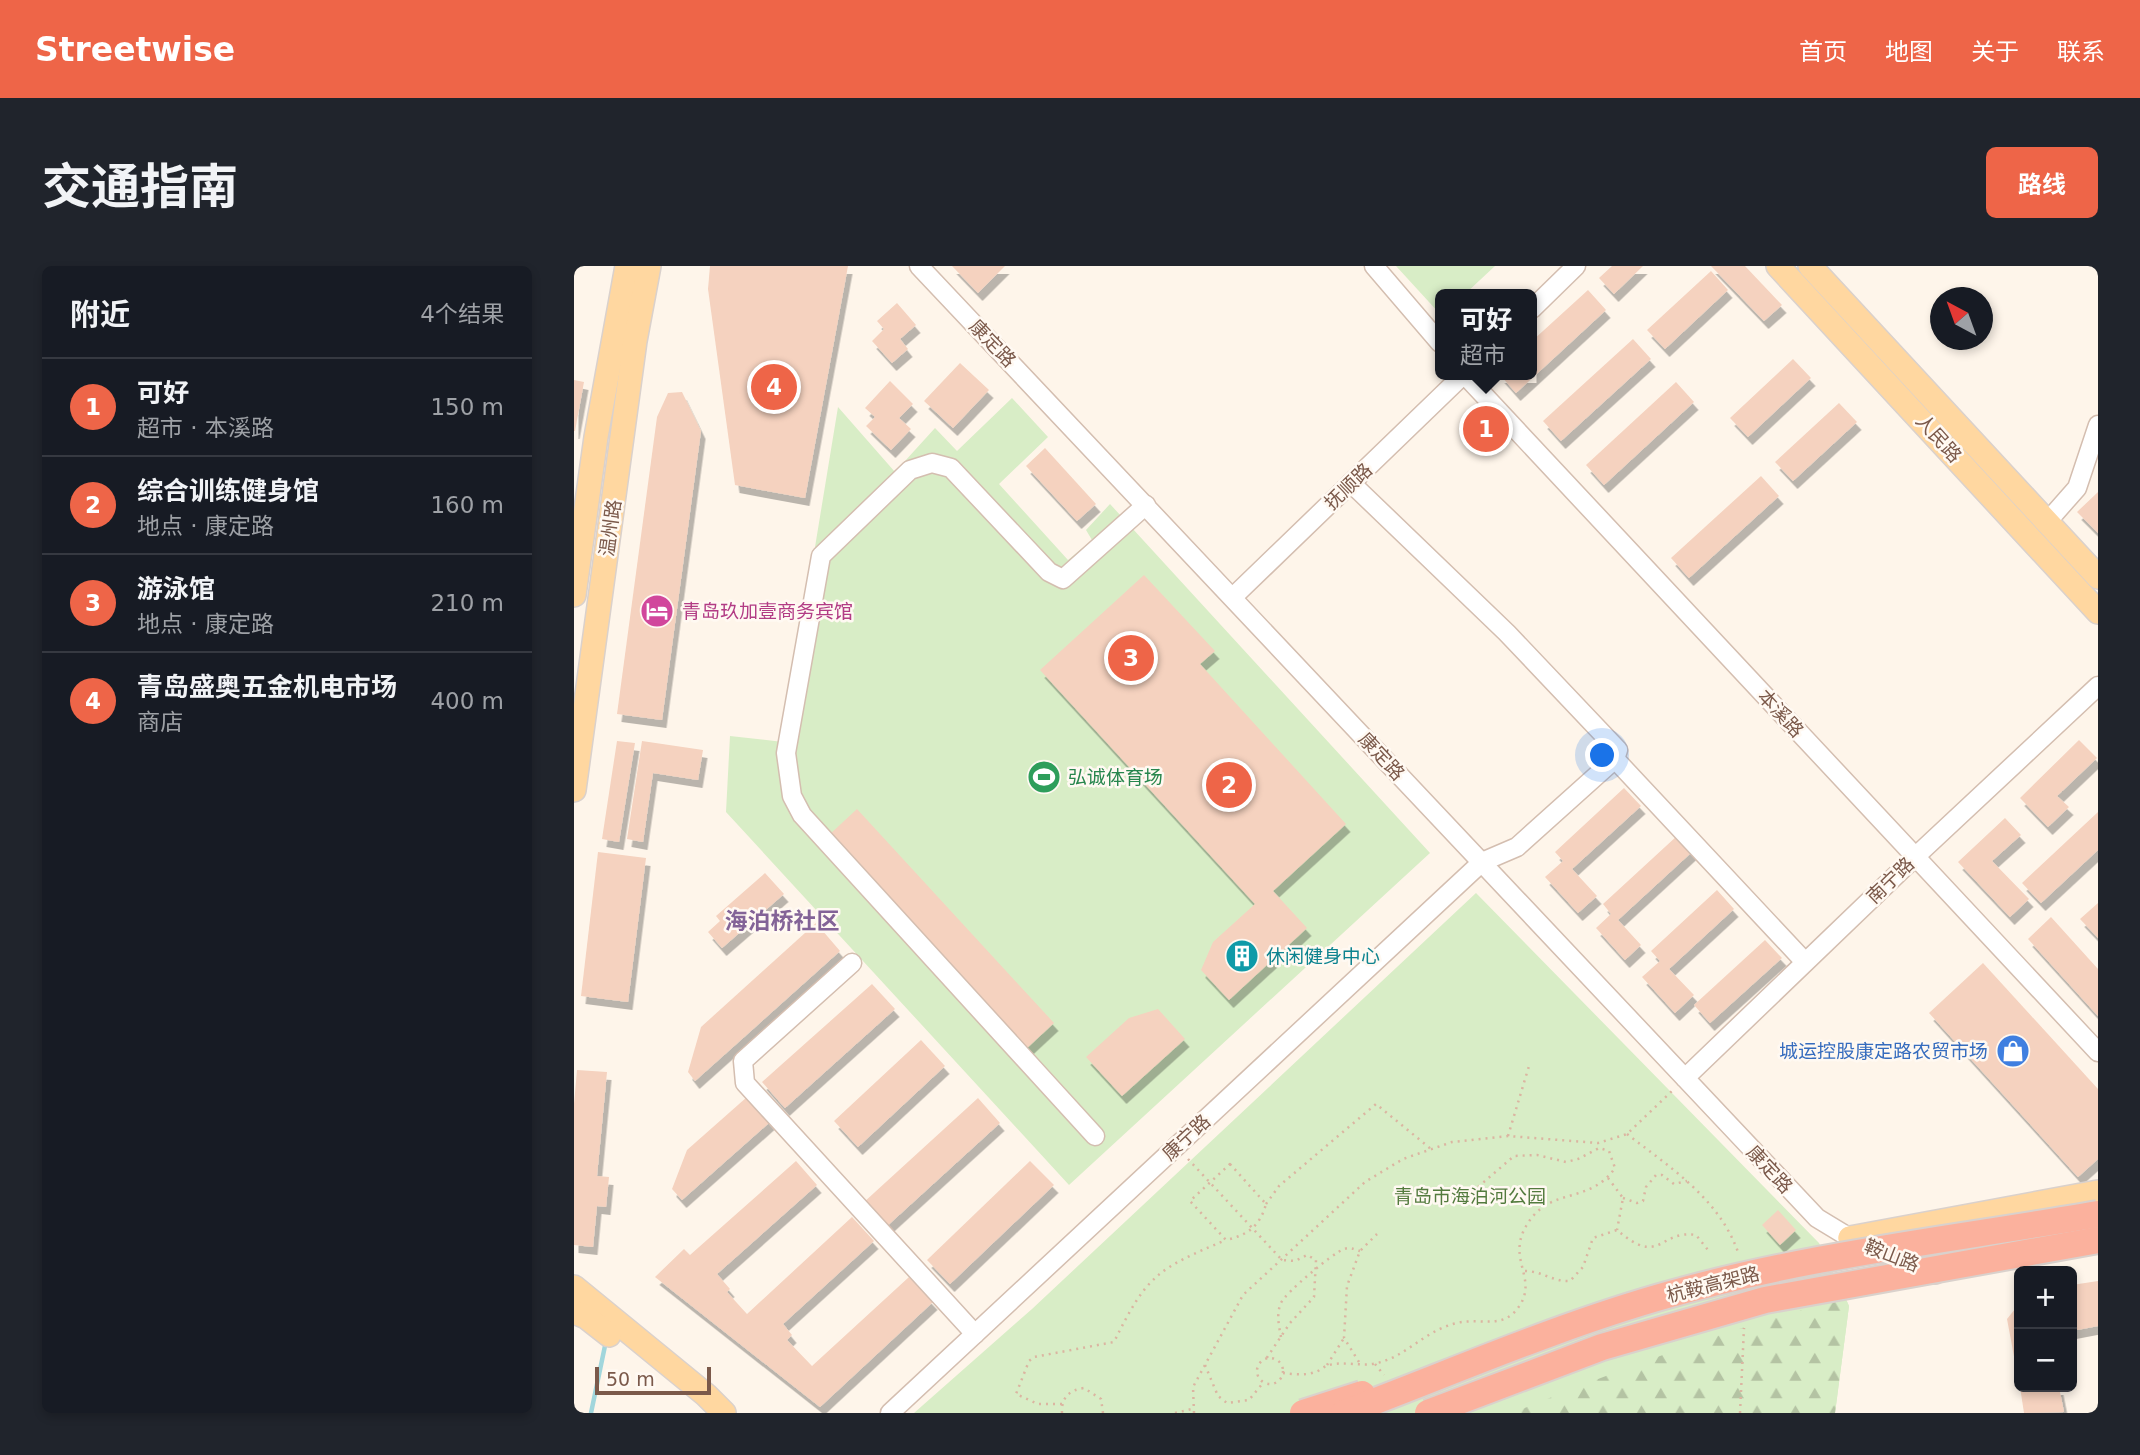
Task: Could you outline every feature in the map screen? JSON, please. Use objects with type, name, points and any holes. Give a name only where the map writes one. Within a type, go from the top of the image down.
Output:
[{"type":"highway","name":"杭鞍高架路","points":[[1344,1413],[1596,1317],[1758,1272],[2098,1214]]},
{"type":"highway","name":"杭鞍高架路","points":[[1428,1413],[1602,1348],[1765,1300],[2098,1240]]},
{"type":"highway","points":[[1303,1413],[1596,1317]]},
{"type":"main road","name":"温州路","points":[[574,595],[596,438],[627,266]]},
{"type":"main road","name":"温州路","points":[[574,790],[635,341],[649,266]]},
{"type":"main road","name":"人民路","points":[[1777,266],[2098,612]]},
{"type":"main road","name":"人民路","points":[[1810,266],[2098,577]]},
{"type":"main road","name":"鞍山路","points":[[1850,1238],[2098,1192]]},
{"type":"main road","name":"鞍山路","points":[[1850,1238],[1952,1278],[2098,1252]]},
{"type":"main road","points":[[574,1287],[724,1413]]},
{"type":"main road","points":[[574,1312],[596,1325],[688,1396],[705,1413]]},
{"type":"street","name":"康定路","points":[[919,266],[1816,1218],[1850,1238]]},
{"type":"street","points":[[1374,266],[1435,337]]},
{"type":"street","points":[[1537,303],[1577,266]]},
{"type":"street","name":"抚顺路","points":[[1233,597],[1459,380]]},
{"type":"street","name":"本溪路","points":[[1469,380],[2098,1052]]},
{"type":"street","points":[[2047,522],[2077,488],[2098,425]]},
{"type":"street","points":[[1095,1136],[802,815],[792,796],[786,753],[821,556],[911,470],[932,463],[951,468],[1049,572],[1063,579],[1146,505]]},
{"type":"street","points":[[1351,482],[1507,633],[1618,750],[1615,760],[1805,962]]},
{"type":"street","name":"南宁路","points":[[1685,1078],[2098,686]]},
{"type":"street","name":"康宁路","points":[[890,1413],[1482,862],[1517,847],[1615,760]]},
{"type":"street","points":[[852,963],[743,1061],[745,1083],[975,1334]]},
{"type":"path","points":[[1508,1136],[1529,1066]]},
{"type":"path","points":[[1175,1413],[1193,1411],[1193,1387],[1243,1295],[1365,1182],[1403,1159],[1452,1142],[1508,1136],[1598,1143],[1617,1138],[1627,1134],[1685,1078]]},
{"type":"path","points":[[1062,1404],[1038,1404],[1016,1395],[1029,1361],[1034,1357],[1114,1342],[1137,1295],[1155,1276],[1183,1258],[1226,1240],[1245,1236],[1262,1220],[1266,1204],[1279,1186],[1376,1104],[1432,1149]]},
{"type":"path","points":[[1176,1146],[1282,1259],[1295,1261],[1310,1256],[1316,1260],[1314,1297],[1257,1368],[1263,1383]]},
{"type":"path","points":[[1283,1373],[1306,1374],[1327,1365],[1359,1362],[1375,1364],[1395,1356],[1427,1333],[1459,1322],[1493,1324],[1507,1317],[1520,1305],[1525,1286],[1524,1271],[1518,1254],[1522,1233],[1536,1212],[1564,1197],[1591,1191],[1608,1178],[1615,1168],[1614,1160],[1609,1151],[1599,1148],[1566,1162],[1536,1155],[1514,1156],[1478,1187]]},
{"type":"path","points":[[1226,1240],[1190,1200],[1230,1164],[1266,1204]]},
{"type":"path","points":[[1608,1178],[1623,1198],[1637,1203],[1643,1201],[1646,1187],[1656,1175],[1662,1175],[1674,1184],[1688,1180]]},
{"type":"path","points":[[1617,1230],[1623,1198]]},
{"type":"path","points":[[1524,1271],[1548,1275],[1558,1282],[1570,1282],[1583,1267],[1593,1238],[1617,1230]]},
{"type":"path","points":[[1617,1230],[1633,1244],[1649,1249],[1685,1233],[1696,1235],[1708,1250]]},
{"type":"path","points":[[1327,1365],[1344,1338],[1347,1286],[1360,1251],[1377,1234]]},
{"type":"path","points":[[1281,1337],[1278,1313],[1284,1296],[1343,1249],[1360,1251]]},
{"type":"path","points":[[1344,1338],[1359,1362]]},
{"type":"path","points":[[1266,1359],[1278,1361],[1283,1373]]},
{"type":"path","points":[[1205,1365],[1218,1396],[1227,1403],[1249,1400],[1263,1383]]},
{"type":"path","points":[[1263,1383],[1275,1383],[1283,1373]]},
{"type":"path","points":[[1062,1413],[1062,1404],[1070,1392],[1090,1390],[1101,1399],[1103,1413]]},
{"type":"green space","points":[[1396,266],[1495,266],[1470,289],[1435,289],[1435,309]]},
{"type":"green space","name":"弘诚体育场","points":[[1012,398],[1048,437],[999,484],[1068,560],[1092,540],[1086,530],[1110,504],[1430,853],[1069,1185],[726,812],[730,736],[783,742],[838,407],[895,472],[935,428],[957,451]]},
{"type":"green space","name":"青岛市海泊河公园","points":[[1476,893],[1819,1243],[1849,1306],[1835,1413],[914,1413],[1032,1309]]},
{"type":"green space","points":[[1846,1299],[1849,1306],[1835,1413],[1512,1413],[1718,1336]]},
{"type":"building","points":[[710,266],[848,266],[805,498],[735,485],[708,289]]},
{"type":"building","points":[[952,266],[1005,266],[978,293]]},
{"type":"building","points":[[1612,266],[1643,266],[1614,294],[1599,278]]},
{"type":"building","points":[[1711,266],[1745,266],[1782,305],[1764,321]]},
{"type":"building","points":[[1711,271],[1728,290],[1665,349],[1647,330]]},
{"type":"building","points":[[1588,290],[1606,310],[1537,374],[1537,336]]},
{"type":"building","points":[[897,303],[916,325],[900,339],[908,349],[892,363],[872,341],[884,329],[877,321]]},
{"type":"building","points":[[1633,339],[1651,359],[1561,441],[1543,421]]},
{"type":"building","points":[[1793,359],[1811,378],[1748,437],[1730,418]]},
{"type":"building","points":[[960,363],[989,390],[953,428],[924,401]]},
{"type":"building","points":[[574,380],[584,382],[575,431],[574,431]]},
{"type":"building","points":[[1504,380],[1530,380],[1516,393]]},
{"type":"building","points":[[890,381],[913,404],[899,418],[911,429],[891,450],[866,426],[875,417],[865,408]]},
{"type":"building","points":[[1676,382],[1694,402],[1604,485],[1586,465]]},
{"type":"building","points":[[682,392],[701,431],[662,720],[617,714],[657,417],[668,393]]},
{"type":"building","points":[[1839,403],[1857,422],[1793,481],[1775,462]]},
{"type":"building","points":[[1045,448],[1096,504],[1077,521],[1026,466]]},
{"type":"building","points":[[1761,476],[1779,496],[1689,578],[1671,558]]},
{"type":"building","points":[[2098,492],[2098,533],[2077,512]]},
{"type":"building","points":[[1144,575],[1215,651],[1200,664],[1346,824],[1273,891],[1307,928],[1229,1000],[1201,970],[1213,942],[1255,904],[1040,670]]},
{"type":"building","points":[[2079,740],[2097,758],[2057,796],[2069,807],[2048,827],[2020,798]]},
{"type":"building","points":[[617,741],[635,743],[619,842],[602,839]]},
{"type":"building","points":[[642,741],[703,750],[698,780],[653,773],[643,842],[627,839]]},
{"type":"building","points":[[1624,788],[1641,806],[1572,869],[1597,896],[1578,913],[1545,877],[1563,861],[1555,852]]},
{"type":"building","points":[[857,809],[1054,1023],[1026,1049],[829,835]]},
{"type":"building","points":[[2098,812],[2098,850],[2041,903],[2022,883]]},
{"type":"building","points":[[2005,818],[2021,835],[1992,861],[2029,899],[2010,917],[1958,862]]},
{"type":"building","points":[[1678,835],[1693,851],[1618,920],[1641,945],[1625,960],[1596,928],[1611,914],[1603,904]]},
{"type":"building","points":[[598,852],[646,858],[628,1002],[581,996]]},
{"type":"building","points":[[765,873],[784,894],[722,948],[708,932],[720,921],[716,916]]},
{"type":"building","points":[[1717,890],[1734,909],[1669,969],[1694,995],[1675,1013],[1642,977],[1660,961],[1651,951]]},
{"type":"building","points":[[2098,903],[2098,938],[2080,919]]},
{"type":"building","points":[[2051,917],[2098,969],[2098,1016],[2028,939]]},
{"type":"building","points":[[816,923],[840,951],[695,1081],[688,1072],[701,1027]]},
{"type":"building","points":[[1765,940],[1782,958],[1710,1023],[1694,1005]]},
{"type":"building","name":"城运控股康定路农贸市场","points":[[1983,963],[2098,1089],[2098,1159],[2078,1177],[1929,1013]]},
{"type":"building","points":[[872,984],[895,1009],[785,1108],[762,1082]]},
{"type":"building","points":[[1158,1009],[1185,1039],[1122,1096],[1086,1057],[1129,1018]]},
{"type":"building","points":[[921,1040],[945,1066],[858,1147],[834,1121]]},
{"type":"building","points":[[577,1070],[607,1072],[597,1176],[609,1177],[606,1207],[597,1206],[593,1247],[574,1245],[574,1104]]},
{"type":"building","points":[[747,1097],[770,1122],[682,1200],[672,1189],[687,1150]]},
{"type":"building","points":[[978,1098],[1000,1123],[886,1227],[863,1203]]},
{"type":"building","points":[[796,1161],[817,1185],[717,1274],[730,1289],[727,1292],[747,1314],[852,1217],[874,1241],[783,1324],[792,1335],[787,1340],[812,1366],[909,1277],[933,1302],[820,1407],[655,1277],[684,1249],[690,1255]]},
{"type":"building","points":[[1030,1161],[1054,1185],[950,1284],[927,1260]]},
{"type":"building","points":[[1778,1210],[1796,1230],[1780,1245],[1762,1225]]},
{"type":"building","points":[[2098,1281],[2098,1326],[2077,1330],[2077,1284]]},
{"type":"building","points":[[2014,1310],[2014,1357],[2007,1319]]},
{"type":"building","points":[[2021,1392],[2060,1392],[2064,1412],[2024,1413]]},
{"type":"waterway","points":[[591,1413],[606,1341]]},
{"type":"place","name":"青岛盛奥五金机电市场","points":[[774,387]]},
{"type":"place","name":"可好","points":[[1486,429]]},
{"type":"place","name":"青岛玖加壹商务宾馆","points":[[657,611]]},
{"type":"place","name":"游泳馆","points":[[1131,658]]},
{"type":"place","name":"弘诚体育场","points":[[1044,777]]},
{"type":"place","name":"综合训练健身馆","points":[[1229,785]]},
{"type":"place","name":"休闲健身中心","points":[[1242,956]]},
{"type":"place","name":"城运控股康定路农贸市场","points":[[2013,1051]]},
{"type":"district","name":"海泊桥社区","points":[[782,921]]}]
